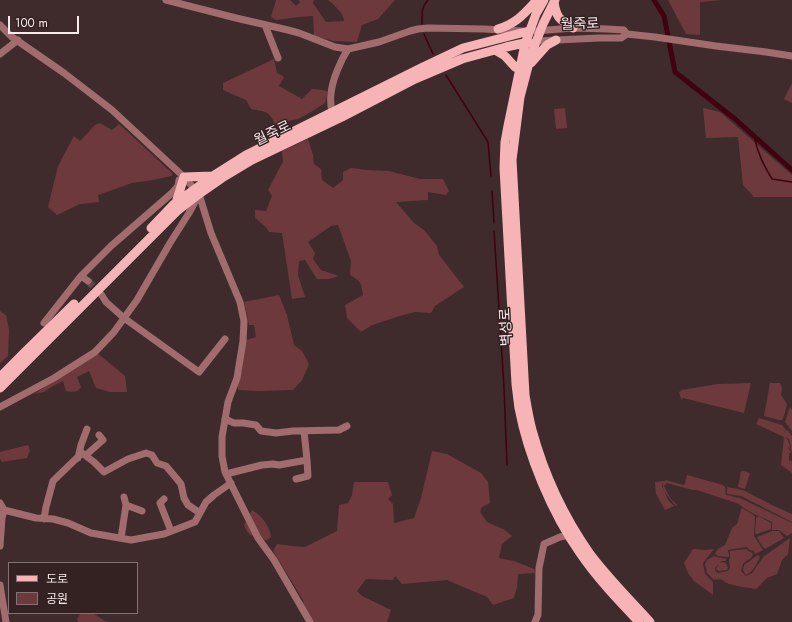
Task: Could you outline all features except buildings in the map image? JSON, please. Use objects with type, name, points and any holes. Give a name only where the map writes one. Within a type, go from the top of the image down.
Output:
[{"type":"main road","points":[[498,29],[515,22],[537,0]]},
{"type":"main road","name":"벽성로","points":[[544,0],[536,14],[525,42],[505,142],[504,168],[516,384],[519,408],[529,446],[545,490],[572,534],[620,590],[650,622]]},
{"type":"main road","points":[[554,1],[555,10],[558,16],[565,23],[572,25],[573,28]]},
{"type":"main road","name":"벽성로","points":[[554,1],[536,41],[520,97],[512,160],[525,395],[532,430],[545,470],[563,508],[580,554],[609,590],[639,622]]},
{"type":"main road","name":"월죽로","points":[[0,388],[213,176],[246,156],[463,48],[529,31]]},
{"type":"main road","points":[[529,65],[539,53],[556,40]]},
{"type":"main road","name":"월죽로","points":[[0,377],[176,203],[252,160],[342,117],[415,79],[462,59],[525,42],[536,41]]},
{"type":"main road","points":[[495,50],[505,56],[515,67],[519,69]]},
{"type":"main road","points":[[176,203],[182,175],[213,176]]},
{"type":"street","points":[[166,0],[299,33],[335,47],[348,49],[386,40],[410,31],[428,28],[529,31]]},
{"type":"street","points":[[0,25],[112,110],[146,140],[197,192],[211,233],[240,302],[244,321],[243,341],[237,378],[228,402],[222,437],[222,456],[225,472],[258,538],[274,560],[310,622]]},
{"type":"street","points":[[265,25],[278,58]]},
{"type":"street","name":"월죽로","points":[[529,31],[573,28],[624,30],[627,34],[792,56]]},
{"type":"street","name":"월죽로","points":[[536,41],[621,38],[627,34]]},
{"type":"street","points":[[0,54],[18,40]]},
{"type":"street","points":[[332,113],[331,93],[333,83],[348,49]]},
{"type":"street","points":[[44,323],[81,276],[111,246],[172,193],[178,186],[182,175]]},
{"type":"street","points":[[0,407],[54,378],[95,352],[114,332],[137,300],[189,213],[197,192]]},
{"type":"street","points":[[81,276],[88,281]]},
{"type":"street","points":[[101,294],[106,302],[124,318],[199,372],[225,339]]},
{"type":"street","points":[[225,419],[234,423],[256,425],[261,430],[276,434],[293,430],[340,430],[347,426]]},
{"type":"street","points":[[78,458],[87,429]]},
{"type":"street","points":[[296,479],[308,476],[304,431]]},
{"type":"street","points":[[86,455],[103,440],[99,435]]},
{"type":"street","points":[[44,519],[53,481],[82,453],[104,472],[134,457],[146,453],[152,455],[157,463],[166,466],[181,484],[184,498],[188,505],[200,513]]},
{"type":"street","points":[[226,474],[262,465],[279,465],[307,460]]},
{"type":"street","points":[[4,510],[36,518],[53,519],[68,523],[91,533],[130,540],[164,534],[195,522],[206,502],[231,483]]},
{"type":"street","points":[[121,538],[126,505],[124,497]]},
{"type":"street","points":[[164,498],[160,503],[171,531]]},
{"type":"street","points":[[0,503],[4,510],[0,546]]},
{"type":"street","points":[[126,505],[142,511]]},
{"type":"street","points":[[535,622],[538,615],[538,568],[544,544],[560,537],[572,534]]},
{"type":"street","points":[[0,585],[6,622]]},
{"type":"green space","points":[[276,0],[290,0],[296,6],[300,2],[299,0],[314,0],[313,3],[326,22],[344,21],[340,12],[328,0],[395,0],[378,19],[362,25],[357,42],[334,41],[314,36],[313,16],[276,20],[271,17]]},
{"type":"green space","points":[[668,0],[722,0],[700,2],[700,35],[686,34]]},
{"type":"green space","points":[[274,59],[277,73],[284,77],[279,86],[302,99],[312,89],[323,90],[328,92],[325,103],[298,119],[276,126],[267,113],[251,109],[246,100],[223,90],[223,83]]},
{"type":"green space","points":[[792,83],[792,103],[784,99]]},
{"type":"green space","points":[[565,108],[567,128],[556,129],[554,109]]},
{"type":"green space","points":[[703,108],[720,112],[792,175],[792,197],[754,197],[743,185],[738,137],[706,138]]},
{"type":"green space","points":[[100,123],[112,130],[119,124],[173,174],[171,176],[153,180],[132,183],[98,195],[99,202],[80,204],[57,215],[48,207],[58,166],[74,136],[80,141],[95,125]]},
{"type":"green space","points":[[308,139],[314,164],[321,169],[322,180],[333,188],[343,180],[343,172],[351,168],[389,171],[420,179],[443,179],[449,191],[446,195],[428,192],[428,200],[396,202],[414,223],[424,230],[437,246],[439,255],[464,287],[435,306],[431,313],[415,312],[403,315],[372,325],[361,332],[347,318],[345,305],[363,295],[360,282],[350,275],[351,261],[338,225],[331,226],[308,242],[315,253],[313,259],[321,270],[339,276],[329,279],[317,279],[305,260],[299,261],[298,275],[305,297],[292,299],[282,233],[269,232],[266,227],[255,218],[255,210],[266,211],[272,196],[268,190],[283,162],[282,151]]},
{"type":"green space","points":[[279,295],[287,315],[294,345],[302,351],[309,364],[302,380],[293,390],[238,390],[238,382],[246,340],[256,337],[254,325],[249,325],[244,302]]},
{"type":"green space","points":[[0,311],[6,315],[9,330],[8,356],[0,363]]},
{"type":"green space","points":[[97,353],[125,376],[127,392],[110,392],[96,388],[89,371],[77,377],[81,387],[77,391],[66,391],[63,381],[44,392],[34,394]]},
{"type":"green space","points":[[751,383],[744,413],[683,398],[681,399],[679,392],[682,390],[718,384]]},
{"type":"green space","points":[[770,383],[780,383],[782,388],[781,395],[787,404],[782,420],[764,416]]},
{"type":"green space","points":[[790,407],[792,410],[792,431],[785,422]]},
{"type":"green space","points":[[759,418],[782,425],[786,430],[783,432],[787,430],[792,436],[792,452],[789,439],[785,437],[788,440],[790,447],[788,448],[791,452],[789,454],[789,461],[792,461],[792,473],[781,465],[784,437],[756,424]]},
{"type":"green space","points":[[28,445],[30,450],[27,458],[2,462],[0,459],[0,452]]},
{"type":"green space","points":[[432,451],[447,454],[481,473],[488,482],[490,503],[482,507],[480,512],[487,522],[505,530],[512,536],[502,544],[499,558],[514,561],[534,569],[535,573],[518,574],[514,598],[493,605],[487,597],[447,580],[402,584],[395,576],[393,580],[366,579],[357,591],[362,596],[391,610],[387,622],[311,622],[305,614],[303,600],[273,551],[277,544],[305,547],[337,531],[339,505],[348,503],[352,495],[354,482],[388,482],[392,495],[388,499],[393,504],[394,523],[414,518],[421,498]]},
{"type":"green space","points":[[741,471],[750,473],[745,489],[738,487]]},
{"type":"green space","points":[[687,475],[723,485],[725,487],[726,495],[740,498],[792,523],[792,533],[787,536],[779,530],[772,530],[772,522],[750,512],[739,504],[697,490],[667,483],[664,486],[670,498],[677,505],[676,506],[664,491],[663,483],[666,480],[683,485],[685,484]]},
{"type":"green space","points":[[664,481],[662,486],[668,500],[674,506],[665,510],[656,494],[655,482]]},
{"type":"green space","points":[[727,487],[743,490],[792,514],[792,522],[741,496],[727,494]]},
{"type":"green space","points":[[742,508],[755,516],[754,536],[763,550],[755,554],[754,551],[747,547],[728,550],[728,557],[718,556],[715,554],[718,549],[725,545],[732,528],[737,524]]},
{"type":"green space","points":[[252,510],[262,518],[269,529],[271,537],[266,541],[262,538],[251,535],[244,525]]},
{"type":"green space","points":[[758,516],[771,523],[771,529],[757,534],[755,533],[756,518]]},
{"type":"green space","points":[[772,531],[779,531],[784,538],[765,549],[757,537]]},
{"type":"green space","points":[[790,538],[788,554],[782,560],[777,574],[767,578],[756,589],[729,584],[717,579],[714,580],[707,573],[705,564],[707,560],[714,556],[726,559],[726,561],[719,563],[726,563],[728,568],[727,570],[718,571],[716,569],[719,564],[715,568],[715,571],[718,573],[728,571],[730,568],[730,551],[746,549],[753,553],[753,555],[744,562],[741,571],[746,576],[752,573],[764,556]]},
{"type":"green space","points":[[693,549],[714,549],[703,563],[705,574],[713,582],[713,595],[694,581],[688,573],[684,563]]},
{"type":"green space","points":[[758,555],[760,557],[756,565],[751,572],[746,575],[743,570],[744,565]]},
{"type":"green space","points":[[80,614],[94,614],[109,622],[78,622],[77,619]]},
{"type":"waterway","points":[[422,24],[423,8],[428,0]]},
{"type":"waterway","points":[[654,0],[664,16],[675,72],[735,119],[792,170]]},
{"type":"waterway","points":[[424,34],[433,54]]},
{"type":"waterway","points":[[446,75],[488,142],[491,176]]},
{"type":"waterway","points":[[754,136],[761,159],[772,179],[792,182]]},
{"type":"waterway","points":[[492,191],[494,223]]},
{"type":"waterway","points":[[494,231],[504,387],[507,465]]},
{"type":"tunnel","points":[[88,281],[100,293]]}]
